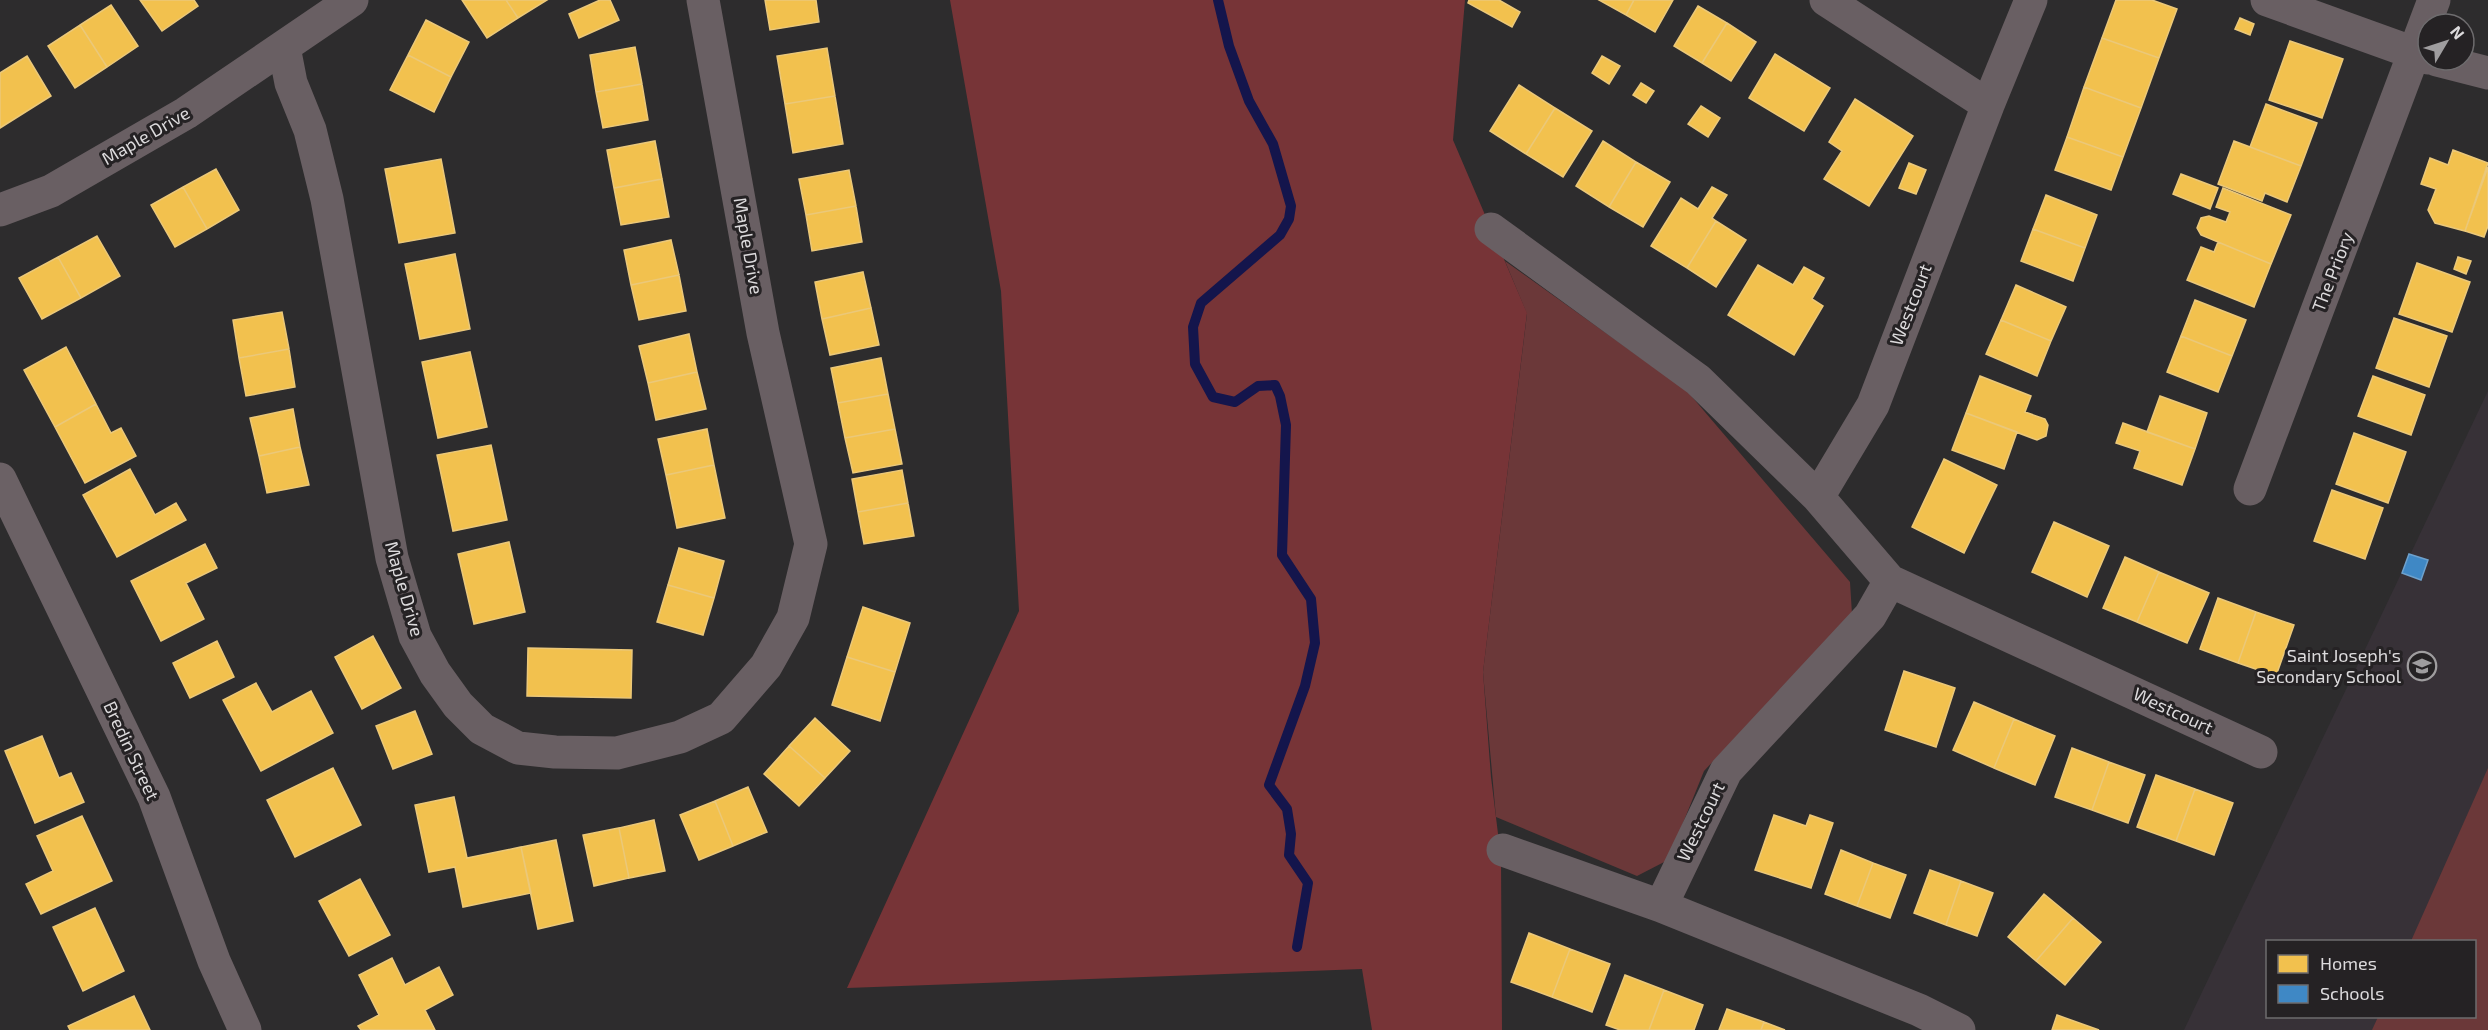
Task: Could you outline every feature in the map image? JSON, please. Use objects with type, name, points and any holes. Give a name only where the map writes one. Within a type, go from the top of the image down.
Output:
[{"type":"main road","name":"Bredin Street","points":[[0,479],[154,797],[214,961],[245,1030]]},
{"type":"street","name":"Maple Drive","points":[[0,210],[51,191],[186,112],[352,0]]},
{"type":"street","name":"Maple Drive","points":[[284,47],[291,83],[310,130],[327,199],[392,558],[415,636],[435,673],[458,705],[482,729],[518,748],[555,752],[617,753],[680,736],[721,718],[766,666],[793,618],[811,544],[763,333],[703,0]]},
{"type":"street","points":[[1826,0],[1988,105]]},
{"type":"street","name":"Westcourt","points":[[1818,497],[1873,405],[1988,105],[2031,0]]},
{"type":"street","points":[[2267,0],[2416,53]]},
{"type":"street","name":"The Priory","points":[[2250,489],[2420,72]]},
{"type":"street","name":"Westcourt","points":[[1491,229],[1698,380],[1818,497],[1890,581],[2261,752]]},
{"type":"street","name":"Westcourt","points":[[1661,906],[1726,771],[1870,616],[1890,581]]},
{"type":"street","points":[[1503,850],[1661,906],[1920,1010],[1959,1030]]},
{"type":"shaded area","points":[[950,0],[1465,0],[1453,140],[1527,313],[1483,672],[1491,777],[1501,858],[1502,1030],[1372,1030],[1362,969],[847,988],[1019,611],[1001,291]]},
{"type":"shaded area","points":[[1505,261],[1687,391],[1850,582],[1852,614],[1704,771],[1668,860],[1637,876],[1496,817],[1483,672],[1527,314]]},
{"type":"shaded area","name":"Saint Joseph's Secondary School","points":[[2488,391],[2488,1030],[2184,1030]]},
{"type":"shaded area","points":[[2488,768],[2488,1030],[2372,1030],[2378,1018],[2476,1018],[2476,940],[2411,940]]},
{"type":"building: Homes","points":[[140,0],[194,0],[198,6],[162,31]]},
{"type":"building: Homes","points":[[462,0],[506,0],[518,18],[487,38]]},
{"type":"building: Homes","points":[[506,0],[547,0],[518,18]]},
{"type":"building: Homes","points":[[600,0],[610,0],[619,20],[579,38],[569,14]]},
{"type":"building: Homes","points":[[765,0],[816,0],[819,22],[770,30]]},
{"type":"building: Homes","points":[[1469,0],[1499,0],[1520,12],[1512,27],[1468,3]]},
{"type":"building: Homes","points":[[1599,0],[1634,0],[1626,15]]},
{"type":"building: Homes","points":[[1634,0],[1673,0],[1655,32],[1626,15]]},
{"type":"building: Homes","points":[[2116,0],[2152,0],[2177,9],[2159,58],[2102,38]]},
{"type":"building: Homes","points":[[111,5],[138,46],[107,67],[80,25]]},
{"type":"building: Homes","points":[[1698,6],[1727,23],[1702,63],[1674,46]]},
{"type":"building: Homes","points":[[2240,18],[2254,24],[2250,35],[2235,29]]},
{"type":"building: Homes","points":[[426,20],[469,42],[451,77],[408,55]]},
{"type":"building: Homes","points":[[1727,23],[1756,42],[1731,81],[1702,63]]},
{"type":"building: Homes","points":[[80,25],[107,67],[75,88],[48,46]]},
{"type":"building: Homes","points":[[2102,38],[2159,58],[2141,108],[2084,87]]},
{"type":"building: Homes","points":[[2290,41],[2343,59],[2322,118],[2269,100]]},
{"type":"building: Homes","points":[[635,47],[642,84],[596,92],[590,55]]},
{"type":"building: Homes","points":[[827,48],[835,96],[785,104],[777,56]]},
{"type":"building: Homes","points":[[1775,54],[1830,88],[1804,131],[1749,98]]},
{"type":"building: Homes","points":[[408,55],[451,77],[434,112],[390,90]]},
{"type":"building: Homes","points":[[27,56],[51,96],[0,128],[0,73]]},
{"type":"building: Homes","points":[[1602,56],[1620,66],[1609,84],[1592,73]]},
{"type":"building: Homes","points":[[1641,83],[1654,91],[1646,103],[1633,95]]},
{"type":"building: Homes","points":[[642,84],[648,120],[603,128],[596,92]]},
{"type":"building: Homes","points":[[1519,85],[1555,108],[1526,154],[1490,131]]},
{"type":"building: Homes","points":[[2084,87],[2141,108],[2123,157],[2067,137]]},
{"type":"building: Homes","points":[[835,96],[843,144],[793,153],[785,104]]},
{"type":"building: Homes","points":[[1855,99],[1913,136],[1869,206],[1824,179],[1842,151],[1829,142]]},
{"type":"building: Homes","points":[[2266,104],[2317,123],[2301,166],[2250,147]]},
{"type":"building: Homes","points":[[1701,106],[1720,118],[1708,137],[1688,124]]},
{"type":"building: Homes","points":[[1555,108],[1592,131],[1563,177],[1526,154]]},
{"type":"building: Homes","points":[[2067,137],[2123,157],[2111,190],[2055,170]]},
{"type":"building: Homes","points":[[655,141],[662,179],[614,188],[607,150]]},
{"type":"building: Homes","points":[[1603,141],[1636,162],[1609,207],[1576,186]]},
{"type":"building: Homes","points":[[2234,141],[2301,166],[2287,202],[2265,193],[2262,201],[2218,184]]},
{"type":"building: Homes","points":[[2453,150],[2488,163],[2465,231],[2435,223],[2428,210],[2436,189],[2421,184],[2430,158],[2448,165]]},
{"type":"building: Homes","points":[[441,159],[455,233],[399,243],[385,169]]},
{"type":"building: Homes","points":[[1636,162],[1670,182],[1643,227],[1609,207]]},
{"type":"building: Homes","points":[[1909,163],[1926,170],[1916,194],[1899,188]]},
{"type":"building: Homes","points":[[2488,167],[2488,226],[2484,237],[2465,231]]},
{"type":"building: Homes","points":[[216,169],[239,210],[207,229],[183,187]]},
{"type":"building: Homes","points":[[849,170],[856,206],[806,215],[799,179]]},
{"type":"building: Homes","points":[[2181,174],[2218,188],[2210,209],[2173,194]]},
{"type":"building: Homes","points":[[662,179],[669,217],[621,225],[614,188]]},
{"type":"building: Homes","points":[[183,187],[207,229],[175,247],[151,205]]},
{"type":"building: Homes","points":[[1712,187],[1727,195],[1712,218],[1716,221],[1687,268],[1651,246],[1681,198],[1698,209]]},
{"type":"building: Homes","points":[[2223,188],[2291,215],[2271,264],[2201,235],[2197,228],[2201,218],[2209,216],[2226,222],[2230,212],[2216,207]]},
{"type":"building: Homes","points":[[2046,195],[2097,215],[2085,248],[2033,229]]},
{"type":"building: Homes","points":[[856,206],[862,242],[812,251],[806,215]]},
{"type":"building: Homes","points":[[1716,221],[1746,240],[1716,287],[1687,268]]},
{"type":"building: Homes","points":[[2033,229],[2085,248],[2073,281],[2021,261]]},
{"type":"building: Homes","points":[[97,236],[120,276],[81,298],[58,257]]},
{"type":"building: Homes","points":[[671,240],[679,275],[631,285],[624,250]]},
{"type":"building: Homes","points":[[2218,242],[2271,264],[2254,307],[2187,280],[2201,247],[2214,252]]},
{"type":"building: Homes","points":[[455,254],[470,329],[420,339],[405,264]]},
{"type":"building: Homes","points":[[58,257],[81,298],[42,319],[19,278]]},
{"type":"building: Homes","points":[[2458,257],[2471,261],[2466,274],[2454,269]]},
{"type":"building: Homes","points":[[2417,263],[2470,282],[2452,332],[2399,314]]},
{"type":"building: Homes","points":[[1758,265],[1793,285],[1804,267],[1824,278],[1812,299],[1823,306],[1794,355],[1728,315]]},
{"type":"building: Homes","points":[[863,272],[871,308],[822,319],[815,282]]},
{"type":"building: Homes","points":[[679,275],[686,311],[639,320],[631,285]]},
{"type":"building: Homes","points":[[2016,285],[2066,307],[2051,341],[2001,320]]},
{"type":"building: Homes","points":[[2195,300],[2246,320],[2232,356],[2181,336]]},
{"type":"building: Homes","points":[[871,308],[879,345],[830,355],[822,319]]},
{"type":"building: Homes","points":[[282,312],[289,349],[239,358],[233,320]]},
{"type":"building: Homes","points":[[2394,318],[2447,336],[2429,387],[2376,368]]},
{"type":"building: Homes","points":[[2001,320],[2051,341],[2037,376],[1986,354]]},
{"type":"building: Homes","points":[[689,334],[697,372],[648,383],[639,346]]},
{"type":"building: Homes","points":[[2181,336],[2232,356],[2218,392],[2167,372]]},
{"type":"building: Homes","points":[[66,347],[96,404],[55,427],[24,370]]},
{"type":"building: Homes","points":[[289,349],[295,387],[246,396],[239,358]]},
{"type":"building: Homes","points":[[470,352],[487,427],[438,438],[422,362]]},
{"type":"building: Homes","points":[[881,358],[888,394],[838,403],[831,368]]},
{"type":"building: Homes","points":[[697,372],[706,409],[656,420],[648,383]]},
{"type":"building: Homes","points":[[1980,376],[2031,396],[2025,412],[2045,419],[2048,425],[2046,436],[2037,440],[1966,413]]},
{"type":"building: Homes","points":[[2373,376],[2425,395],[2411,435],[2358,416]]},
{"type":"building: Homes","points":[[888,394],[895,429],[845,438],[838,403]]},
{"type":"building: Homes","points":[[2160,396],[2207,413],[2195,449],[2147,432]]},
{"type":"building: Homes","points":[[96,404],[111,433],[121,428],[136,456],[85,483],[55,427]]},
{"type":"building: Homes","points":[[293,409],[300,447],[259,456],[250,418]]},
{"type":"building: Homes","points":[[1966,413],[2017,432],[2004,469],[1952,450]]},
{"type":"building: Homes","points":[[2123,423],[2195,449],[2182,485],[2134,468],[2140,451],[2116,443]]},
{"type":"building: Homes","points":[[707,429],[714,465],[666,475],[658,439]]},
{"type":"building: Homes","points":[[895,429],[902,464],[853,473],[845,438]]},
{"type":"building: Homes","points":[[2354,433],[2406,452],[2388,503],[2336,484]]},
{"type":"building: Homes","points":[[491,445],[507,520],[453,531],[437,455]]},
{"type":"building: Homes","points":[[300,447],[309,485],[267,493],[259,456]]},
{"type":"building: Homes","points":[[1944,459],[1997,485],[1964,553],[1912,527]]},
{"type":"building: Homes","points":[[714,465],[725,518],[677,528],[666,475]]},
{"type":"building: Homes","points":[[130,469],[155,515],[176,503],[186,520],[117,557],[83,495]]},
{"type":"building: Homes","points":[[902,470],[908,503],[858,512],[852,479]]},
{"type":"building: Homes","points":[[2332,490],[2383,508],[2365,559],[2314,541]]},
{"type":"building: Homes","points":[[908,503],[914,536],[864,544],[858,512]]},
{"type":"building: Homes","points":[[2054,522],[2109,546],[2087,597],[2032,572]]},
{"type":"building: Homes","points":[[509,542],[525,612],[474,624],[458,554]]},
{"type":"building: Homes","points":[[205,544],[217,568],[186,583],[204,619],[161,641],[131,581]]},
{"type":"building: Homes","points":[[679,548],[724,561],[714,598],[668,585]]},
{"type":"building: Homes","points":[[2125,557],[2159,572],[2137,622],[2103,608]]},
{"type":"building: Homes","points":[[2159,572],[2209,593],[2187,643],[2137,622]]},
{"type":"building: Homes","points":[[668,585],[714,598],[703,635],[657,622]]},
{"type":"building: Homes","points":[[2218,598],[2256,612],[2238,663],[2200,649]]},
{"type":"building: Homes","points":[[863,607],[910,623],[895,672],[847,657]]},
{"type":"building: Homes","points":[[2256,612],[2294,625],[2276,676],[2238,663]]},
{"type":"building: Homes","points":[[373,636],[401,688],[362,709],[335,657]]},
{"type":"building: Homes","points":[[217,641],[234,677],[190,698],[173,663]]},
{"type":"building: Homes","points":[[528,648],[632,650],[631,698],[527,696]]},
{"type":"building: Homes","points":[[847,657],[895,672],[880,721],[832,705]]},
{"type":"building: Homes","points":[[1904,671],[1955,688],[1936,747],[1885,730]]},
{"type":"building: Homes","points":[[256,683],[272,712],[311,691],[333,733],[261,771],[223,700]]},
{"type":"building: Homes","points":[[1974,702],[2014,719],[1994,768],[1953,750]]},
{"type":"building: Homes","points":[[415,711],[432,754],[393,769],[376,726]]},
{"type":"building: Homes","points":[[815,718],[850,751],[825,778],[789,746]]},
{"type":"building: Homes","points":[[2014,719],[2055,736],[2035,785],[1994,768]]},
{"type":"building: Homes","points":[[42,736],[59,778],[71,773],[84,802],[35,823],[5,751]]},
{"type":"building: Homes","points":[[789,746],[825,778],[799,806],[764,774]]},
{"type":"building: Homes","points":[[2072,748],[2109,762],[2092,810],[2055,797]]},
{"type":"building: Homes","points":[[2109,762],[2145,775],[2128,823],[2092,810]]},
{"type":"building: Homes","points":[[333,768],[361,825],[295,857],[267,800]]},
{"type":"building: Homes","points":[[2156,775],[2195,789],[2176,841],[2137,827]]},
{"type":"building: Homes","points":[[748,787],[767,832],[733,846],[715,801]]},
{"type":"building: Homes","points":[[2195,789],[2233,803],[2214,855],[2176,841]]},
{"type":"building: Homes","points":[[454,797],[467,858],[521,847],[531,893],[463,907],[455,867],[429,872],[415,805]]},
{"type":"building: Homes","points":[[715,801],[733,846],[699,860],[680,815]]},
{"type":"building: Homes","points":[[1774,815],[1806,826],[1810,815],[1833,823],[1811,888],[1755,870]]},
{"type":"building: Homes","points":[[82,816],[112,881],[41,914],[26,884],[53,871],[37,836]]},
{"type":"building: Homes","points":[[654,820],[665,871],[629,878],[619,828]]},
{"type":"building: Homes","points":[[619,828],[629,878],[594,886],[583,835]]},
{"type":"building: Homes","points":[[556,840],[573,921],[538,929],[521,847]]},
{"type":"building: Homes","points":[[1841,850],[1873,863],[1857,906],[1825,894]]},
{"type":"building: Homes","points":[[1873,863],[1906,875],[1890,918],[1857,906]]},
{"type":"building: Homes","points":[[1930,870],[1961,881],[1946,925],[1914,913]]},
{"type":"building: Homes","points":[[360,879],[390,935],[349,956],[319,901]]},
{"type":"building: Homes","points":[[1961,881],[1993,893],[1977,936],[1946,925]]},
{"type":"building: Homes","points":[[2044,894],[2073,918],[2036,961],[2008,937]]},
{"type":"building: Homes","points":[[95,908],[124,971],[83,991],[53,927]]},
{"type":"building: Homes","points":[[2073,918],[2101,942],[2065,985],[2036,961]]},
{"type":"building: Homes","points":[[1529,933],[1570,949],[1552,997],[1511,982]]},
{"type":"building: Homes","points":[[1570,949],[1610,964],[1592,1012],[1552,997]]},
{"type":"building: Homes","points":[[392,958],[405,985],[439,967],[453,995],[425,1010],[435,1030],[361,1030],[358,1026],[379,1015],[359,975]]},
{"type":"building: Homes","points":[[1625,975],[1664,990],[1649,1030],[1620,1030],[1606,1025]]},
{"type":"building: Homes","points":[[1664,990],[1703,1005],[1694,1030],[1649,1030]]},
{"type":"building: Homes","points":[[134,996],[150,1030],[70,1030],[68,1026]]},
{"type":"building: Homes","points":[[1727,1009],[1764,1022],[1761,1030],[1719,1030]]},
{"type":"building: Homes","points":[[2057,1015],[2099,1030],[2052,1030]]},
{"type":"building: Homes","points":[[1764,1022],[1785,1030],[1761,1030]]},
{"type":"building: Schools","points":[[2409,554],[2428,560],[2421,580],[2402,573]]},
{"type":"waterway","points":[[1218,0],[1229,46],[1249,101],[1273,144],[1291,206],[1289,219],[1280,235],[1201,303],[1193,327],[1195,364],[1213,397],[1235,402],[1258,386],[1275,385],[1280,396],[1286,425],[1282,555],[1311,599],[1315,643],[1305,686],[1269,785],[1287,809],[1291,834],[1289,855],[1308,883],[1297,947]]},
{"type":"place","name":"Saint Joseph's Secondary School","points":[[2422,666]]}]
